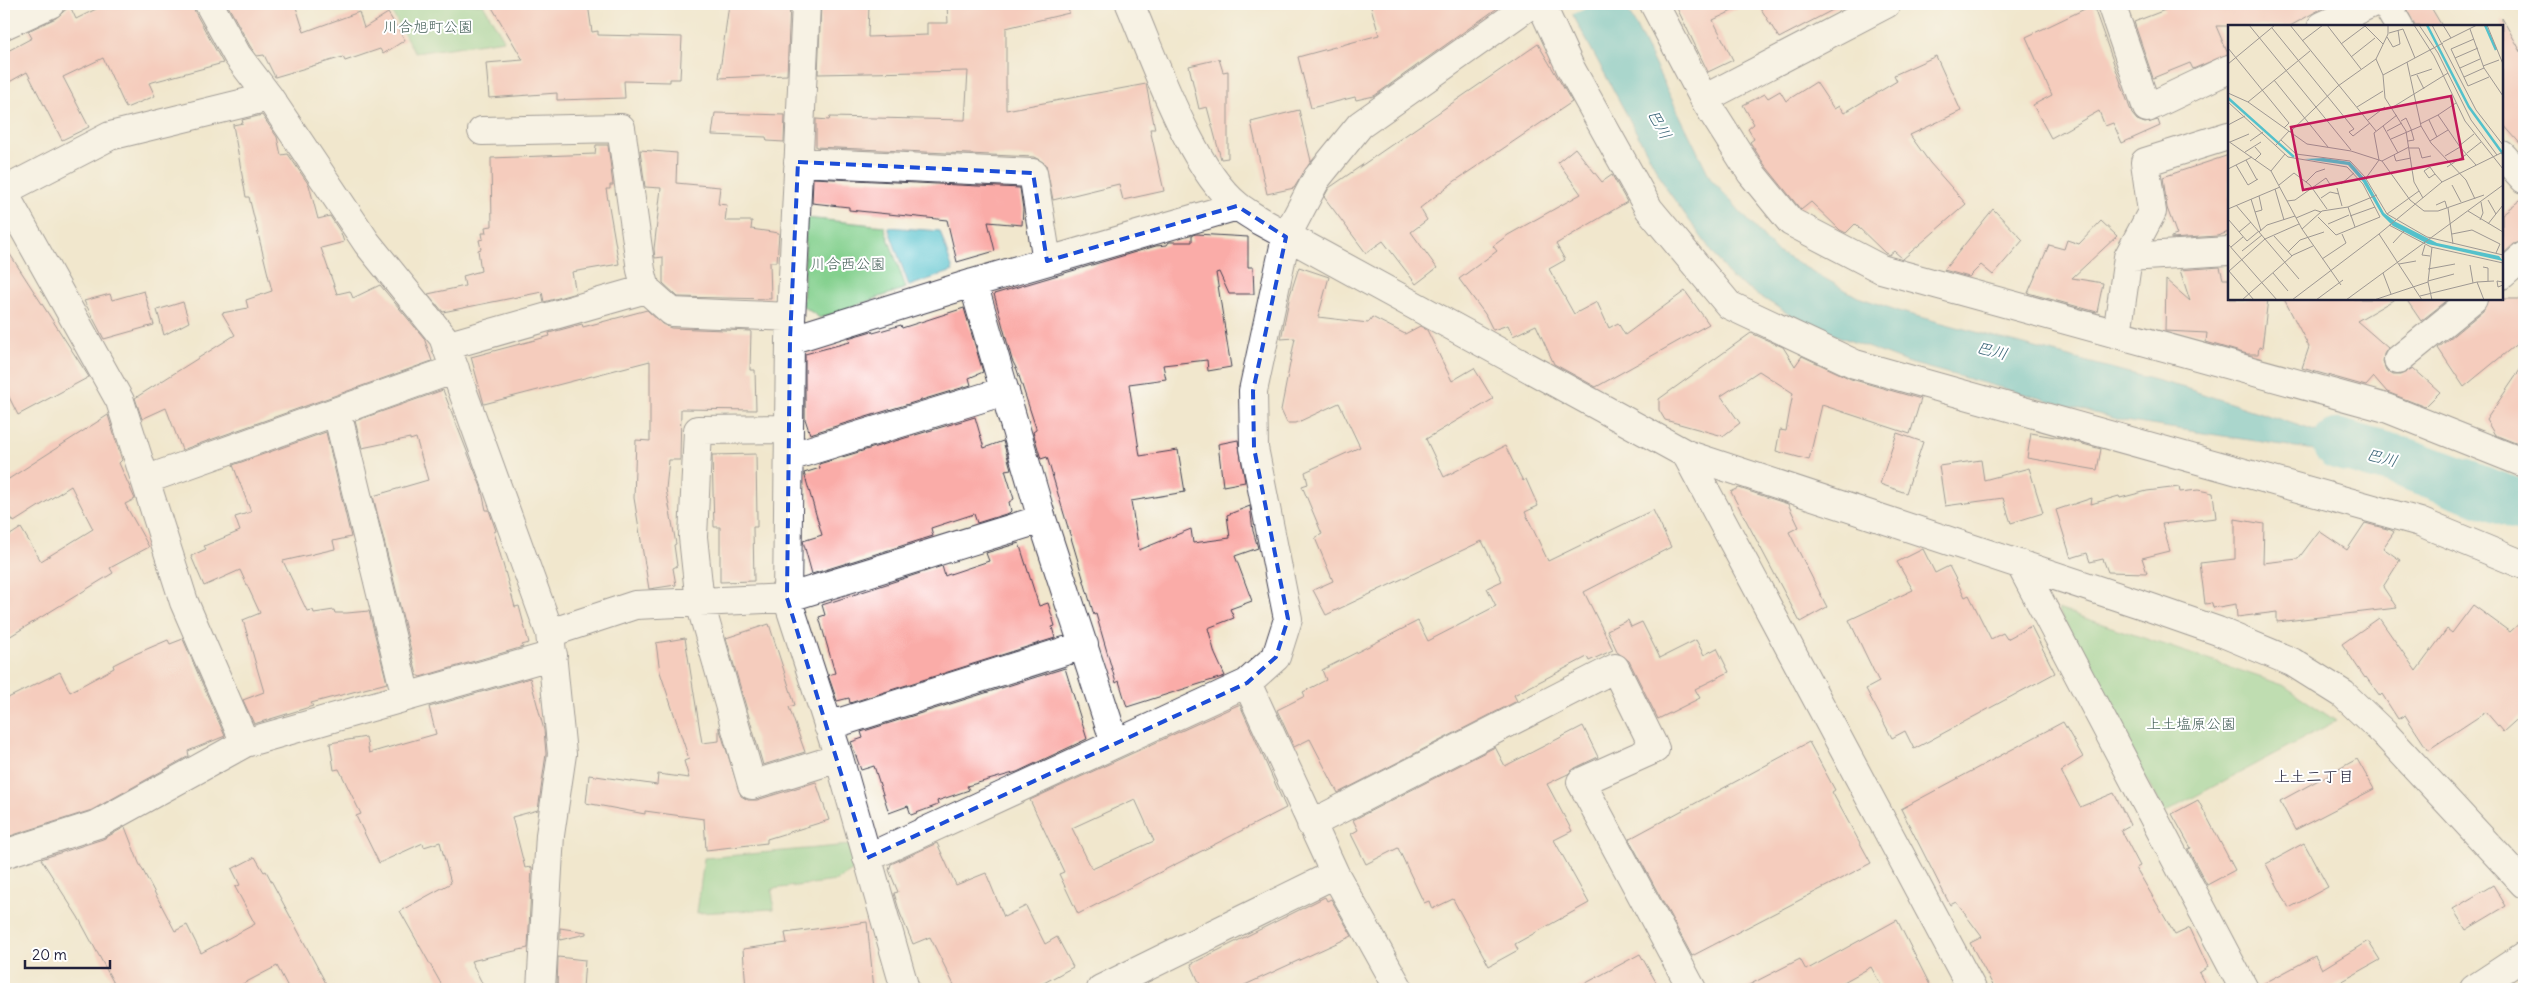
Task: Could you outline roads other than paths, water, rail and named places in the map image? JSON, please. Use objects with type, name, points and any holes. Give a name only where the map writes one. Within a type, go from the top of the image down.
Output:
[{"type":"street","points":[[4,25],[50,4]]},
{"type":"street","points":[[209,4],[237,55],[269,97],[367,243],[443,336],[551,644],[562,754],[550,835],[541,989]]},
{"type":"street","points":[[806,4],[790,328],[787,598],[839,758],[904,989]]},
{"type":"street","points":[[1130,4],[1187,136],[1215,181],[1236,206],[1286,237],[1686,454],[2218,631],[2292,662],[2343,694],[2385,734],[2524,884]]},
{"type":"street","points":[[867,858],[1248,683],[1276,657],[1288,619],[1254,448],[1253,391],[1286,237],[1317,178],[1360,125],[1531,4]]},
{"type":"street","points":[[1541,4],[1570,67],[1649,210],[1729,305],[1855,364],[2420,522],[2524,565]]},
{"type":"street","points":[[1654,4],[1704,99],[1751,173],[1791,222],[1881,269],[2386,408],[2524,464]]},
{"type":"street","points":[[1704,99],[1886,4]]},
{"type":"street","points":[[2111,4],[2147,108],[2228,69]]},
{"type":"street","points":[[2324,25],[2370,4]]},
{"type":"street","points":[[2386,4],[2398,25]]},
{"type":"street","points":[[245,743],[184,602],[120,401],[6,204],[110,136],[269,97]]},
{"type":"street","points":[[482,132],[621,128],[641,270],[646,289],[672,312],[790,328],[973,282],[1236,206]]},
{"type":"street","points":[[2118,334],[2128,257],[2152,212],[2145,162],[2228,136]]},
{"type":"street","points":[[2503,156],[2524,179]]},
{"type":"street","points":[[798,162],[1033,173],[1047,261]]},
{"type":"street","points":[[2128,257],[2228,251]]},
{"type":"street","points":[[2503,274],[2524,256]]},
{"type":"street","points":[[973,282],[1042,519],[1115,743]]},
{"type":"street","points":[[145,480],[337,412],[450,358],[646,289]]},
{"type":"street","points":[[2398,360],[2472,300]]},
{"type":"street","points":[[789,457],[1005,391]]},
{"type":"street","points":[[337,412],[406,697]]},
{"type":"street","points":[[789,429],[698,430],[693,537],[700,603],[752,785],[839,758]]},
{"type":"street","points":[[1686,454],[1972,989]]},
{"type":"street","points":[[4,854],[98,824],[245,743],[406,697],[551,644],[635,605],[787,598],[1042,519]]},
{"type":"street","points":[[2020,564],[2244,989]]},
{"type":"street","points":[[828,726],[1084,645]]},
{"type":"street","points":[[1311,824],[1615,668],[1655,749],[1581,782],[1692,989]]},
{"type":"street","points":[[1248,683],[1334,874],[1399,989]]},
{"type":"street","points":[[1101,989],[1334,874]]},
{"type":"street","points":[[2474,989],[2524,956]]},
{"type":"water","points":[[1567,4],[1625,4],[1711,179],[1776,251],[1858,297],[1905,313],[2185,388],[2421,466],[2124,421],[1906,362],[1801,322],[1731,278],[1668,191]]},
{"type":"water","points":[[888,227],[940,231],[953,271],[909,286]]},
{"type":"waterway","name":"巴川","points":[[2338,444],[2405,463],[2524,507]]},
{"type":"district","name":"上土二丁目","points":[[2314,776]]},
{"type":"park label","name":"川合旭町公園","points":[[428,27]]},
{"type":"park label","name":"川合西公園","points":[[848,264]]},
{"type":"park label","name":"上土塩原公園","points":[[2191,724]]}]
